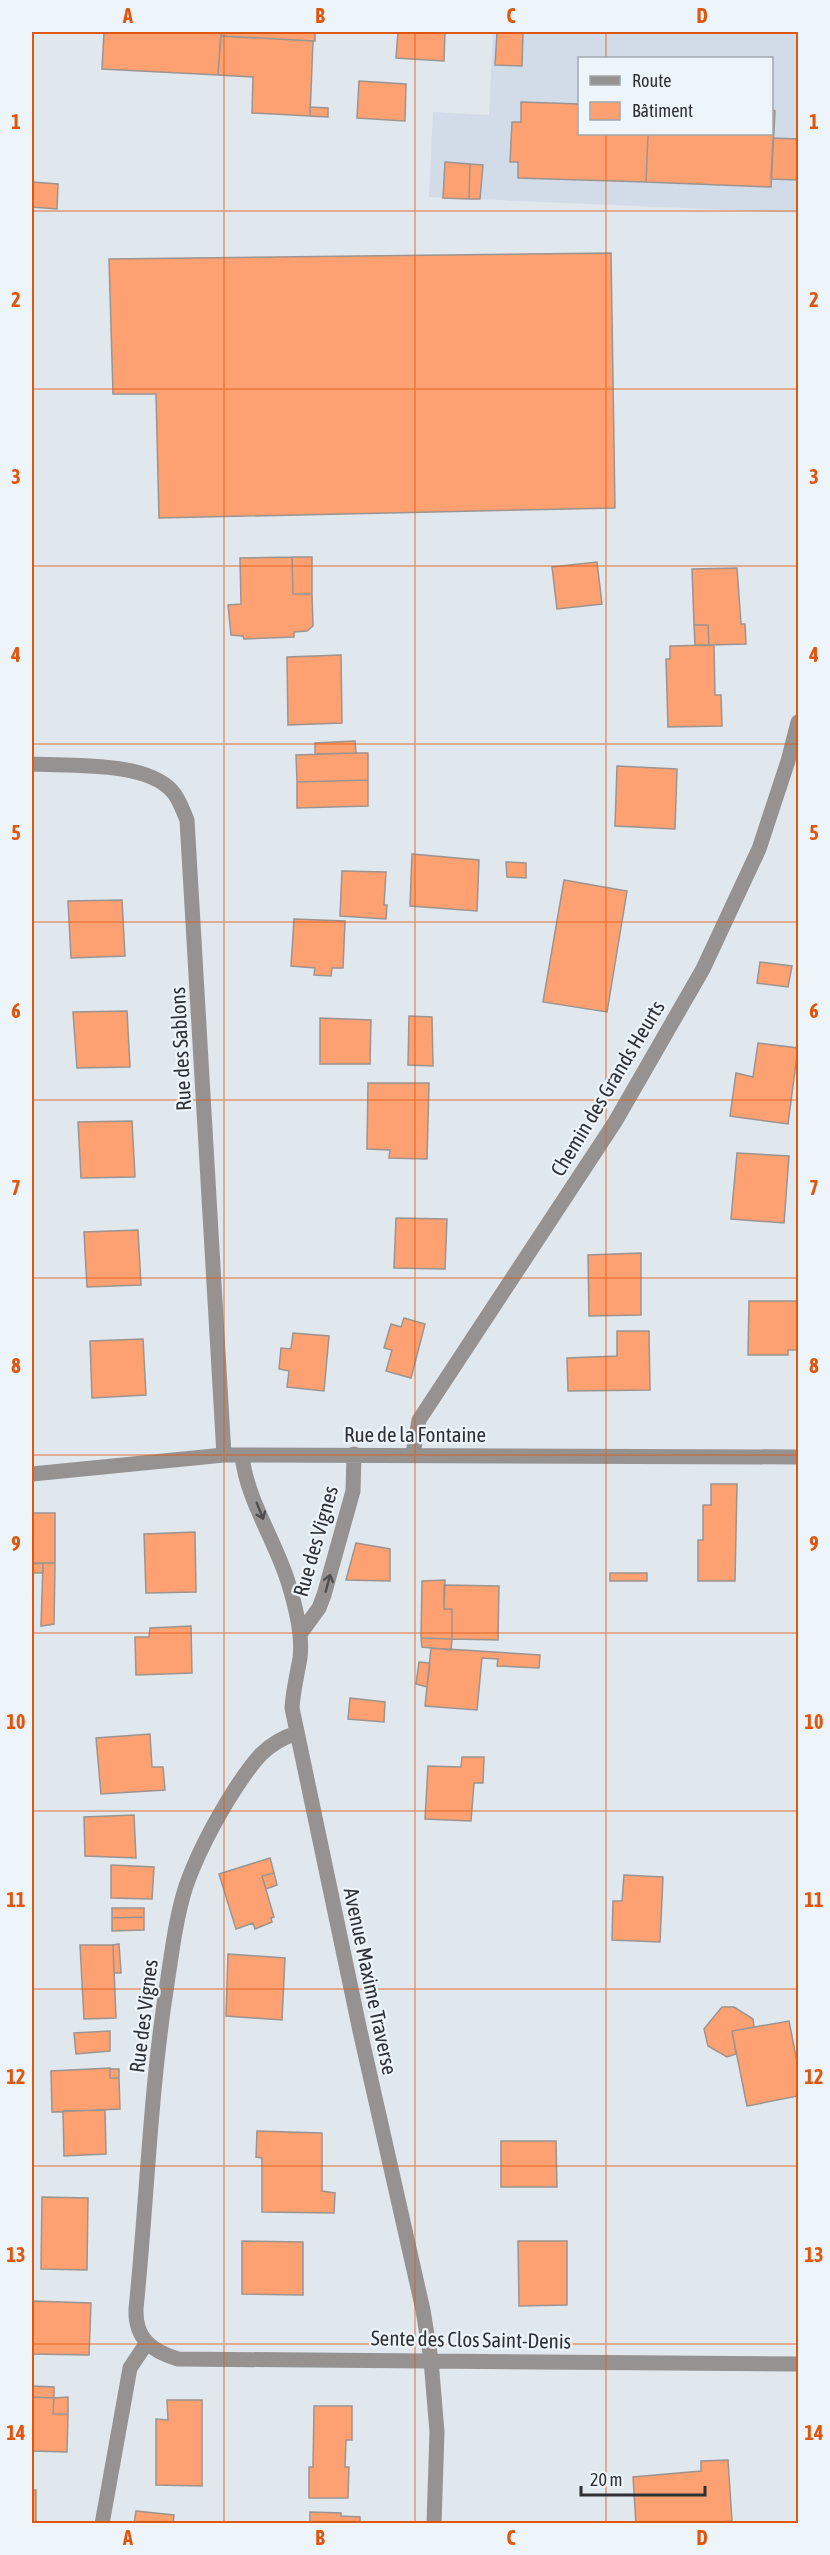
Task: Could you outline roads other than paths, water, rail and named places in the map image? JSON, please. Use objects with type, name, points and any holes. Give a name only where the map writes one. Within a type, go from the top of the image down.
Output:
[{"type":"street","name":"Chemin des Grands Heurts","points":[[413,1455],[419,1420],[615,1122],[703,969],[759,849],[788,761],[798,722]]},
{"type":"street","name":"Rue des Sablons","points":[[32,764],[137,771],[156,778],[173,791],[188,820],[224,1455]]},
{"type":"street","name":"Rue des Vignes","points":[[300,1634],[319,1608],[324,1595],[353,1491],[354,1454]]},
{"type":"street","name":"Rue de la Fontaine","points":[[32,1474],[224,1455],[798,1457]]},
{"type":"street","name":"Avenue Maxime Traverse","points":[[242,1455],[246,1477],[289,1585],[300,1634],[300,1657],[292,1698],[297,1733],[360,2031],[423,2310],[431,2360],[437,2432],[434,2523]]},
{"type":"street","name":"Rue des Vignes","points":[[147,2344],[140,2336],[135,2322],[159,2037],[177,1921],[186,1886],[222,1810],[250,1766],[280,1738],[297,1733]]},
{"type":"street","name":"Sente des Clos Saint-Denis","points":[[147,2344],[164,2355],[178,2359],[798,2364]]},
{"type":"street","points":[[102,2523],[130,2368],[147,2344]]}]
